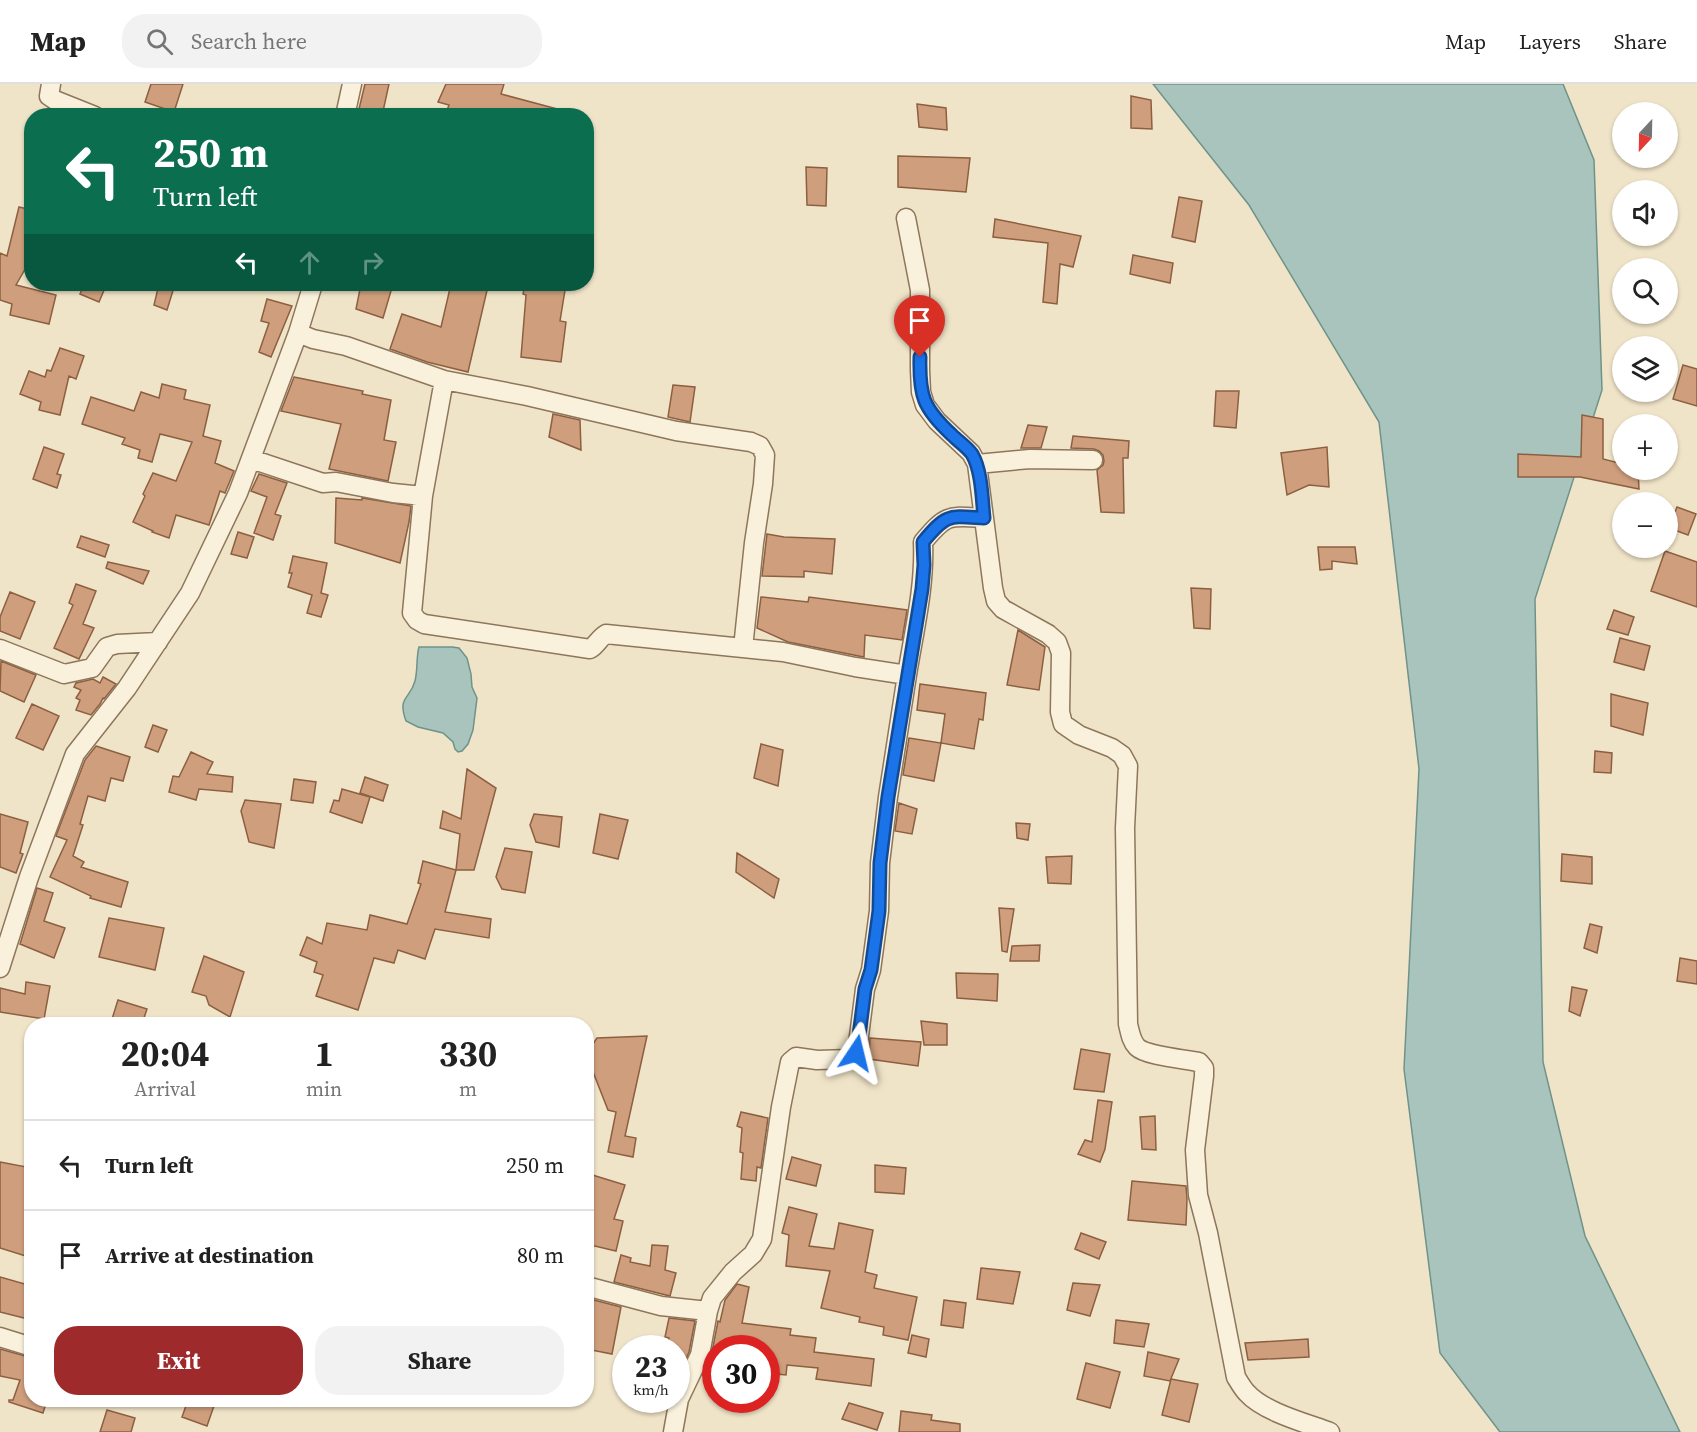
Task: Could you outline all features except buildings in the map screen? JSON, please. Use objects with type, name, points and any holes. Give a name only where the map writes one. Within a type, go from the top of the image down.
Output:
[{"type":"street","points":[[51,84],[49,96],[75,108]]},
{"type":"street","points":[[347,108],[352,84]]},
{"type":"street","points":[[906,218],[920,290],[921,392],[925,405],[937,421],[971,453],[977,464],[996,600],[1003,609],[1048,634],[1057,642],[1061,653],[1060,712],[1063,723],[1079,735],[1112,748],[1122,755],[1128,766],[1125,828],[1128,1024],[1131,1039],[1145,1052],[1199,1062],[1204,1068],[1195,1150],[1198,1195],[1208,1233],[1236,1377],[1247,1394],[1261,1404],[1330,1432]]},
{"type":"street","points":[[0,968],[29,878],[75,754],[127,688],[190,593],[238,493],[298,333],[311,291]]},
{"type":"street","points":[[298,333],[354,349],[444,380],[520,394],[676,431],[750,442],[760,446],[765,455],[763,484],[743,648]]},
{"type":"street","points":[[444,380],[423,496],[412,613],[417,620],[424,624],[590,649],[596,646],[600,638],[606,634],[783,652],[907,675]]},
{"type":"street","points":[[251,459],[323,483],[336,482],[393,493],[423,496]]},
{"type":"street","points":[[977,464],[1030,459],[1093,460]]},
{"type":"street","points":[[673,1432],[679,1399],[700,1355],[712,1298],[733,1272],[753,1254],[762,1239],[774,1147],[790,1062],[796,1057],[817,1060],[850,1059],[856,1053],[879,911],[880,863],[888,797],[922,589],[923,542],[938,524],[953,517],[984,518]]},
{"type":"street","points":[[0,649],[64,674],[92,668],[107,648],[117,644],[158,642]]},
{"type":"street","points":[[594,1288],[661,1306],[708,1311]]},
{"type":"street","points":[[0,1337],[24,1344]]},
{"type":"water","points":[[1153,84],[1563,84],[1594,160],[1602,390],[1535,599],[1543,1062],[1585,1236],[1680,1432],[1500,1432],[1440,1353],[1404,1069],[1419,769],[1379,422],[1249,205]]},
{"type":"water","points":[[419,647],[459,648],[467,658],[472,687],[477,698],[473,730],[468,744],[462,751],[458,752],[453,742],[443,733],[418,727],[406,721],[403,707],[415,681]]},
{"type":"route","points":[[856,1053],[879,911],[880,863],[888,797],[922,589],[923,542],[938,524],[953,517],[984,518],[977,464],[971,453],[937,421],[925,405],[921,392],[920,357]]}]
